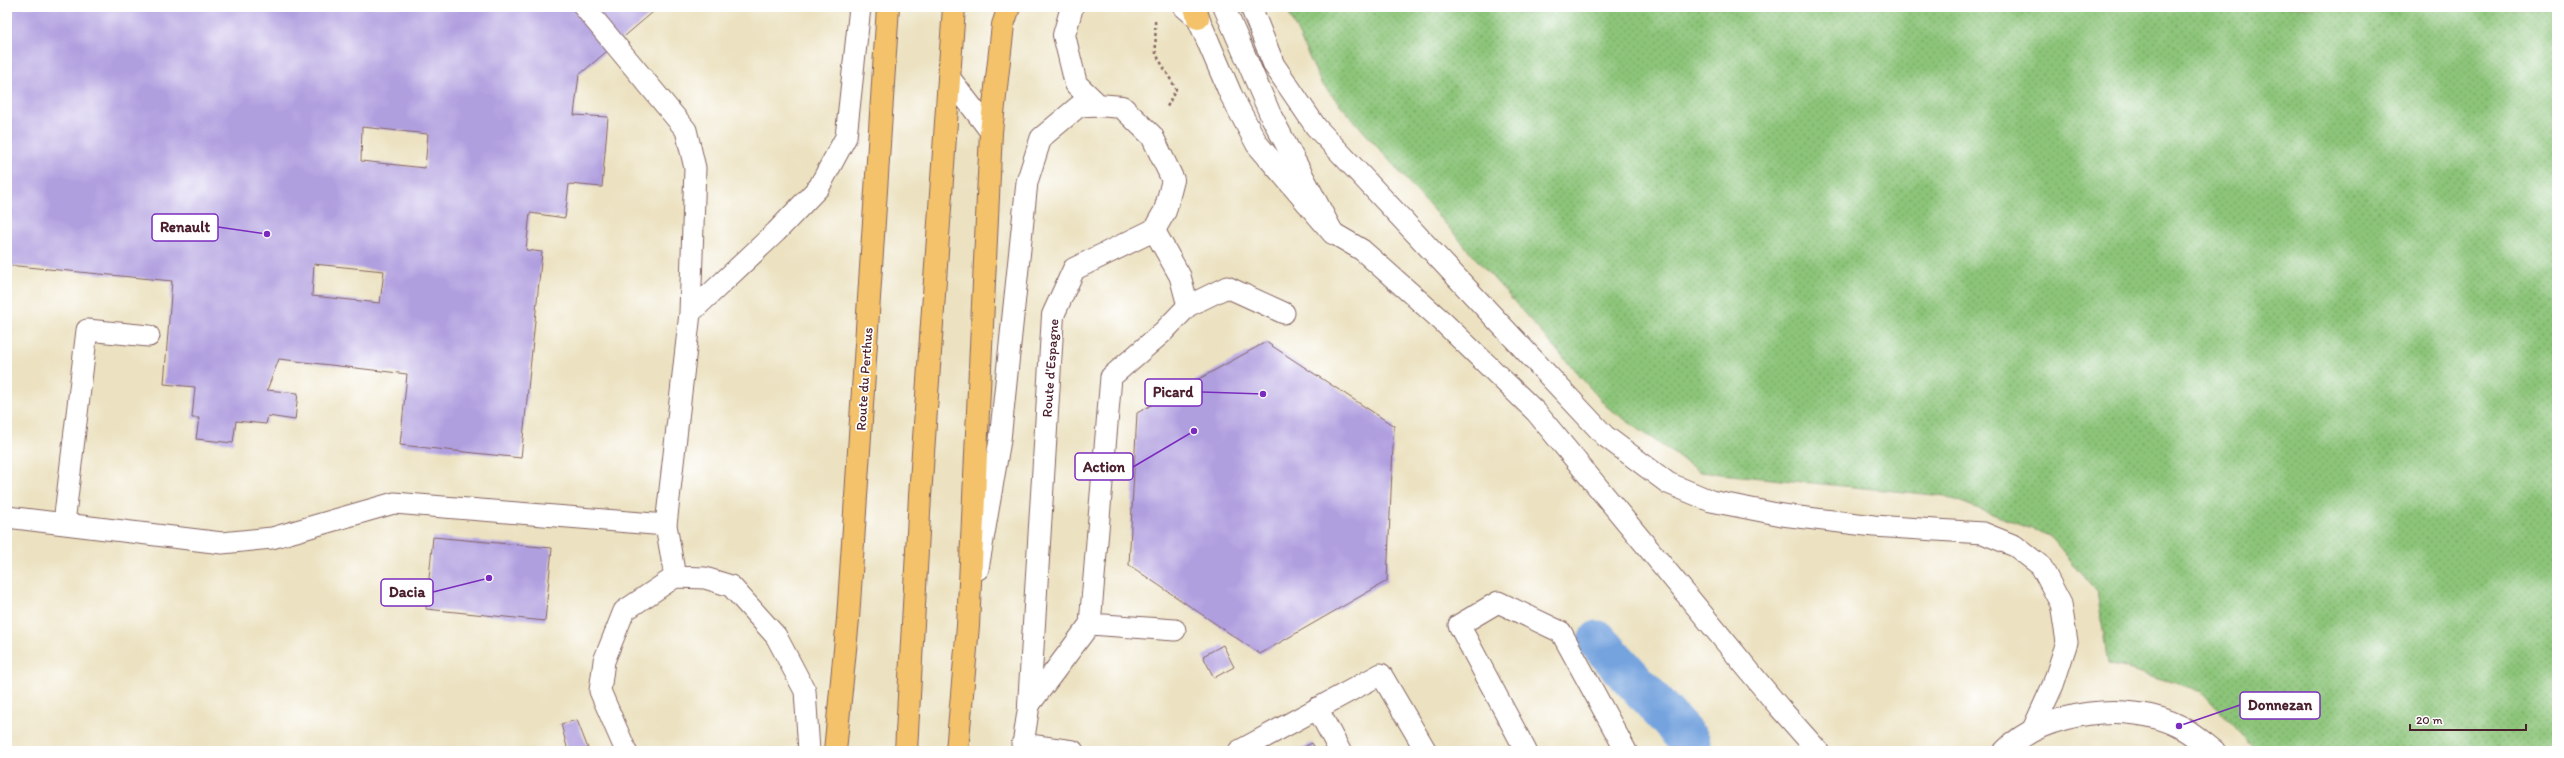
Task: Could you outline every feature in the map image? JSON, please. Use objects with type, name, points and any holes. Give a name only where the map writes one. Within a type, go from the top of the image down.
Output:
[{"type":"main road","name":"Route du Perthus","points":[[835,751],[848,611],[888,7]]},
{"type":"main road","points":[[906,751],[920,496],[954,7]]},
{"type":"main road","points":[[957,751],[968,626],[991,132],[1004,26],[1009,7]]},
{"type":"street","points":[[1072,7],[1064,35],[1076,84],[1098,105],[1122,107],[1152,136],[1173,180],[1165,211],[1154,230]]},
{"type":"street","points":[[1193,11],[1231,95],[1257,144],[1333,233]]},
{"type":"street","name":"Route d'Espagne","points":[[1029,705],[1053,316],[1074,269],[1154,230]]},
{"type":"street","points":[[2005,751],[2032,731],[2080,713],[2131,712],[2179,726],[2214,751]]},
{"type":"lane","points":[[584,7],[686,130],[695,168],[690,313],[666,525],[675,577]]},
{"type":"lane","points":[[690,313],[776,232],[819,188],[846,137],[860,7]]},
{"type":"lane","points":[[1224,7],[1271,116],[1333,233],[1362,250],[1442,321],[1536,412],[1779,707],[1818,751]]},
{"type":"lane","points":[[1251,7],[1274,65],[1316,127],[1605,436],[1668,483],[1711,501],[1782,515],[1874,526],[1983,533],[2015,546],[2041,566],[2061,604],[2067,642],[2053,685],[2032,731]]},
{"type":"lane","points":[[949,77],[991,132]]},
{"type":"lane","points":[[968,626],[1000,440],[1027,182],[1041,138],[1079,106],[1098,105]]},
{"type":"lane","points":[[1154,230],[1180,276],[1188,306]]},
{"type":"lane","points":[[1072,751],[1022,747],[1029,705],[1090,624],[1110,377],[1163,332],[1188,306],[1227,287],[1284,313]]},
{"type":"lane","points":[[64,523],[87,330],[149,336]]},
{"type":"lane","points":[[7,517],[222,543],[272,538],[394,503],[666,525]]},
{"type":"lane","points":[[626,751],[600,691],[604,661],[624,610],[675,577],[705,578],[731,586],[776,636],[805,691],[809,751]]},
{"type":"lane","points":[[1526,751],[1458,625],[1498,602],[1561,632],[1626,751]]},
{"type":"lane","points":[[1090,624],[1175,630]]},
{"type":"lane","points":[[1239,751],[1381,674],[1426,751]]},
{"type":"lane","points":[[1317,708],[1340,751]]},
{"type":"path","points":[[1155,14],[1156,54],[1176,89]]},
{"type":"green space","points":[[1286,7],[2557,7],[2557,751],[2256,751],[2201,691],[2108,663],[2097,592],[2050,536],[1945,496],[1700,472],[1607,407],[1321,83]]},
{"type":"building","points":[[7,7],[659,7],[579,75],[574,115],[608,117],[602,187],[569,184],[565,218],[530,213],[526,250],[542,252],[521,458],[400,445],[407,374],[279,359],[267,390],[298,393],[295,420],[268,416],[266,424],[236,421],[233,443],[196,439],[199,418],[192,418],[195,387],[164,384],[172,281],[7,265]],"holes":[[[362,127],[428,134],[425,168],[361,161]],[[314,264],[384,271],[380,303],[312,296]]]},
{"type":"building","points":[[1266,342],[1394,426],[1387,581],[1260,654],[1129,565],[1137,413]]},
{"type":"building","points":[[433,537],[552,548],[545,621],[426,609]]},
{"type":"building","points":[[1223,645],[1234,667],[1214,678],[1203,656]]},
{"type":"building","points":[[577,720],[589,751],[568,751],[561,724]]},
{"type":"building","points":[[1312,743],[1317,751],[1296,751]]},
{"type":"waterway","points":[[1598,641],[1690,742]]},
{"type":"place","name":"Renault","points":[[267,234]]},
{"type":"place","name":"Picard","points":[[1263,394]]},
{"type":"place","name":"Action","points":[[1194,431]]},
{"type":"place","name":"Dacia","points":[[489,578]]},
{"type":"place","name":"Donnezan","points":[[2179,726]]}]
